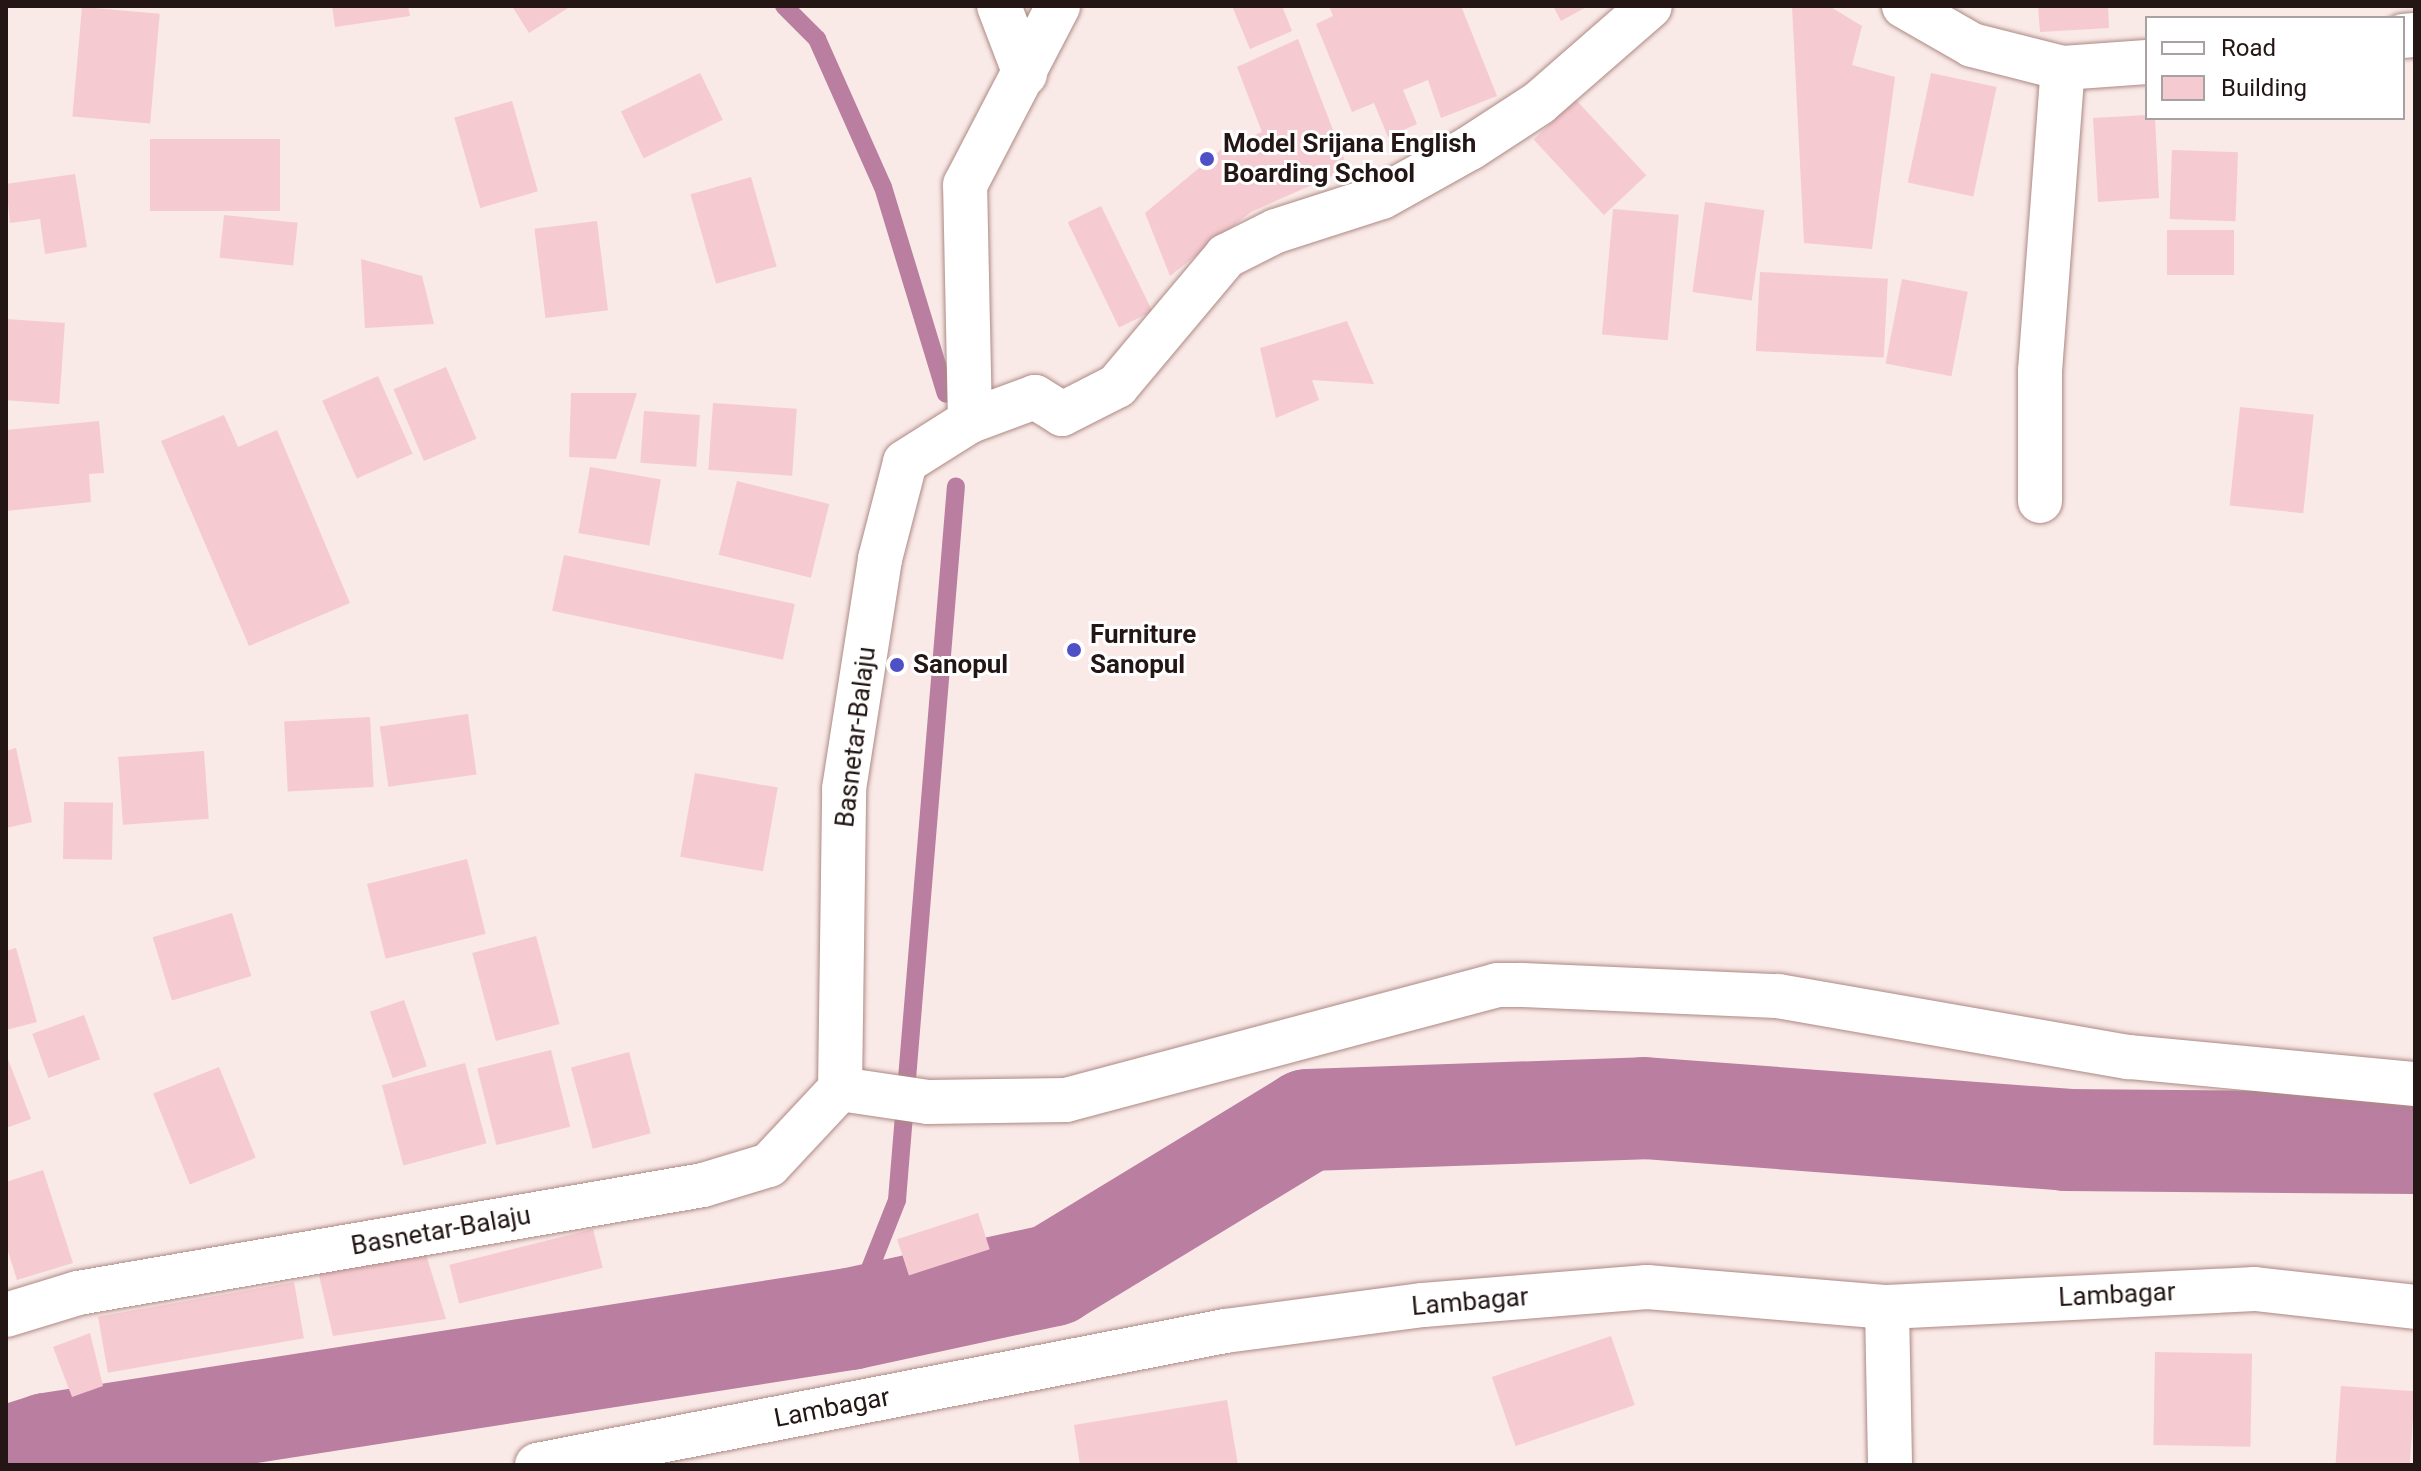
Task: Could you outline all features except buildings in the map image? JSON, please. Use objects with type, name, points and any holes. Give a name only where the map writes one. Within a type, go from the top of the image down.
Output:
[{"type":"street","points":[[999,6],[1025,74]]},
{"type":"street","points":[[970,421],[965,185],[1058,6]]},
{"type":"street","name":"Basnetar-Balaju","points":[[6,1315],[78,1293],[703,1185],[769,1165],[853,1089],[844,789],[898,479],[970,421],[1035,397],[1062,414],[1117,386],[1226,256],[1276,231],[1382,197],[1470,148],[1539,103],[1650,6]]},
{"type":"street","points":[[1904,6],[1972,45],[2063,68],[2145,62]]},
{"type":"street","points":[[2040,501],[2040,371],[2063,68]]},
{"type":"street","points":[[853,1089],[928,1102],[1066,1100],[1510,985],[1778,996],[2129,1057],[2415,1084]]},
{"type":"street","name":"Lambagar","points":[[537,1465],[1225,1331],[1423,1305],[1647,1287],[1887,1307],[2255,1289],[2415,1307]]},
{"type":"street","points":[[1887,1307],[1890,1465]]},
{"type":"waterway","points":[[784,6],[817,39],[883,187],[946,394]]},
{"type":"waterway","points":[[850,1319],[897,1200],[956,486]]},
{"type":"waterway","points":[[6,1457],[47,1444],[850,1319],[1053,1275],[1308,1120],[1644,1108],[2066,1140],[2415,1143]]},
{"type":"place","name":"Model Srijana English Boarding School","points":[[1207,159]]},
{"type":"place","name":"Furniture Sanopul","points":[[1074,650]]},
{"type":"place","name":"Sanopul","points":[[897,665]]}]
